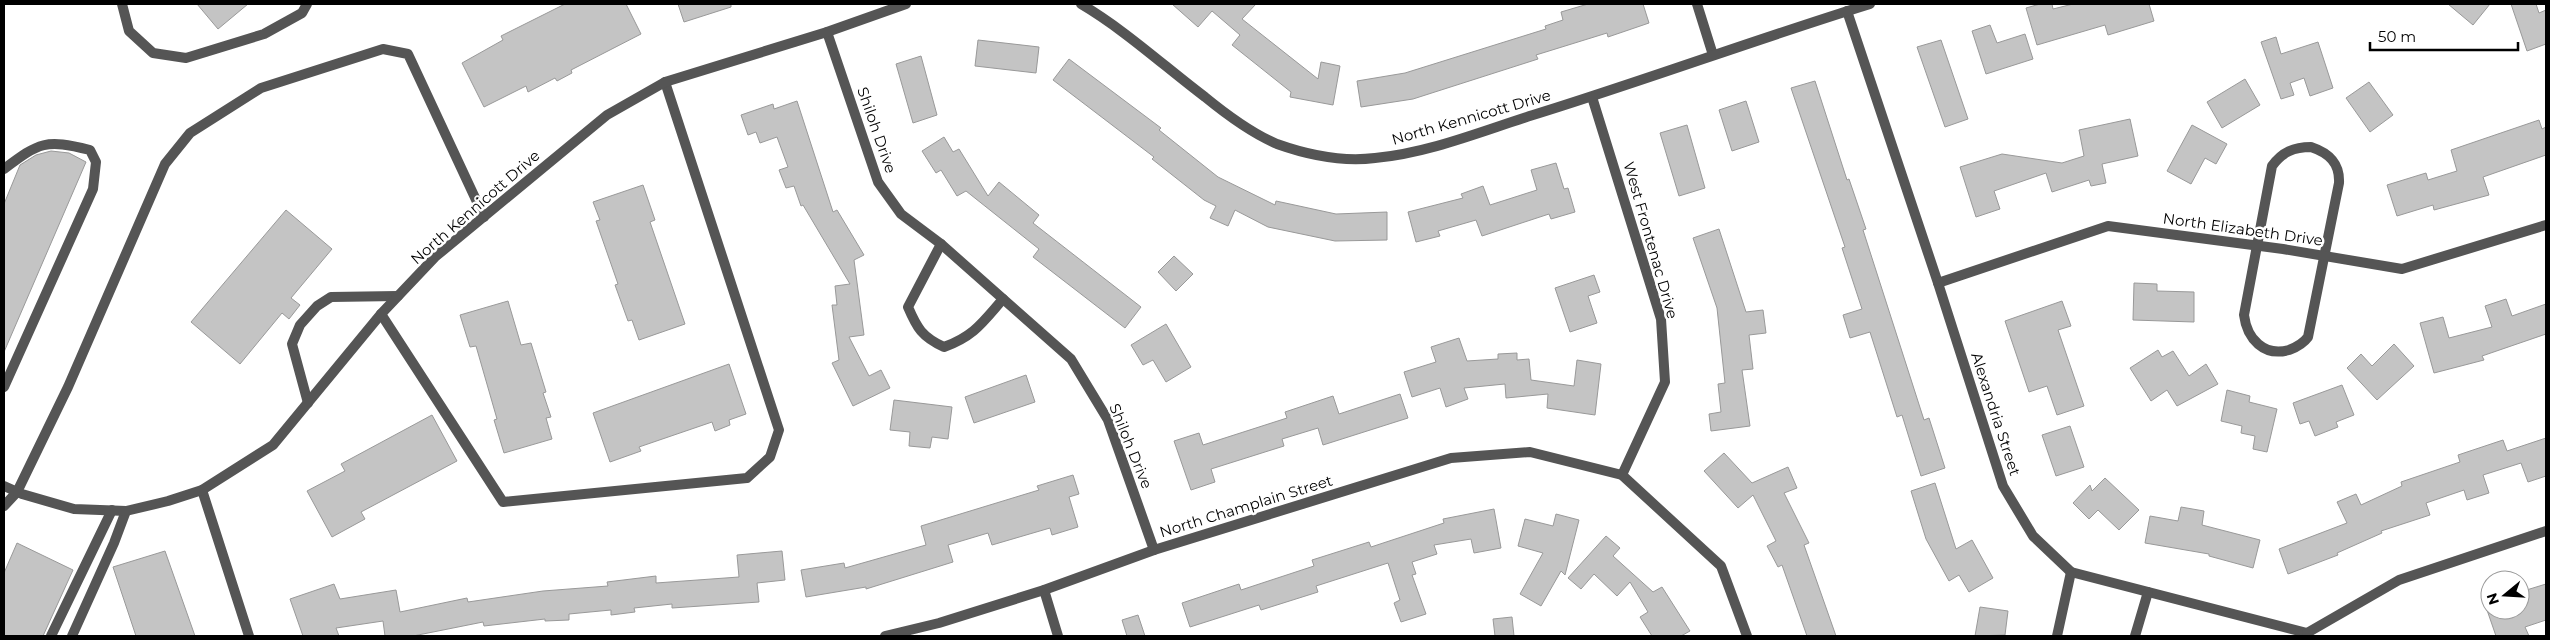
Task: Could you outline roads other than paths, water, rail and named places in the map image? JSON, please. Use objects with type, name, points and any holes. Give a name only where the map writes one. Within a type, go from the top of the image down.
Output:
[{"type":"street","points":[[122,4],[129,31],[153,53],[186,58],[264,34],[302,13],[307,4]]},
{"type":"street","name":"North Kennicott Drive","points":[[4,486],[17,492],[74,509],[126,511],[168,501],[202,490],[273,445],[381,314],[436,257],[607,116],[665,82],[827,32],[906,4]]},
{"type":"street","name":"North Kennicott Drive","points":[[1080,4],[1105,19],[1225,113],[1253,132],[1277,143],[1324,156],[1373,159],[1429,148],[1592,97],[1870,4]]},
{"type":"street","points":[[1697,4],[1713,55]]},
{"type":"street","name":"Alexandria Street","points":[[1847,11],[1938,283],[2003,486],[2033,536],[2071,572],[2307,634]]},
{"type":"street","name":"Shiloh Drive","points":[[827,32],[878,182],[901,214],[941,244],[1072,359],[1108,420],[1154,550]]},
{"type":"street","points":[[4,506],[17,492],[68,386],[165,164],[190,133],[261,88],[382,49],[408,54],[484,217]]},
{"type":"street","points":[[381,314],[503,502],[747,478],[770,457],[779,430],[665,82]]},
{"type":"street","name":"West Frontenac Drive","points":[[1592,97],[1661,319],[1665,382],[1622,475]]},
{"type":"street","points":[[4,169],[31,149],[48,143],[61,143],[90,150],[96,162],[93,189],[4,388]]},
{"type":"street","points":[[2311,147],[2330,156],[2339,173],[2324,256],[2308,337],[2304,343],[2295,348],[2274,352],[2256,344],[2245,325],[2244,315],[2256,245],[2272,166],[2293,148],[2311,147]]},
{"type":"street","name":"North Elizabeth Drive","points":[[1938,283],[2108,226],[2256,245],[2402,269],[2546,225]]},
{"type":"street","points":[[941,244],[908,307],[916,325],[927,340],[944,347],[960,341],[972,334],[1003,299]]},
{"type":"street","points":[[308,403],[292,344],[300,325],[317,306],[331,297],[398,296]]},
{"type":"street","name":"North Champlain Street","points":[[885,636],[939,623],[1044,590],[1154,550],[1451,458],[1530,452],[1622,475]]},
{"type":"street","points":[[1622,475],[1721,566],[1747,636]]},
{"type":"street","points":[[202,490],[249,636]]},
{"type":"street","points":[[52,636],[112,510]]},
{"type":"street","points":[[72,636],[114,543],[126,511]]},
{"type":"street","points":[[2307,634],[2398,580],[2546,531]]},
{"type":"street","points":[[2057,636],[2071,572]]},
{"type":"street","points":[[1044,590],[1058,636]]},
{"type":"street","points":[[2135,636],[2148,592]]}]
